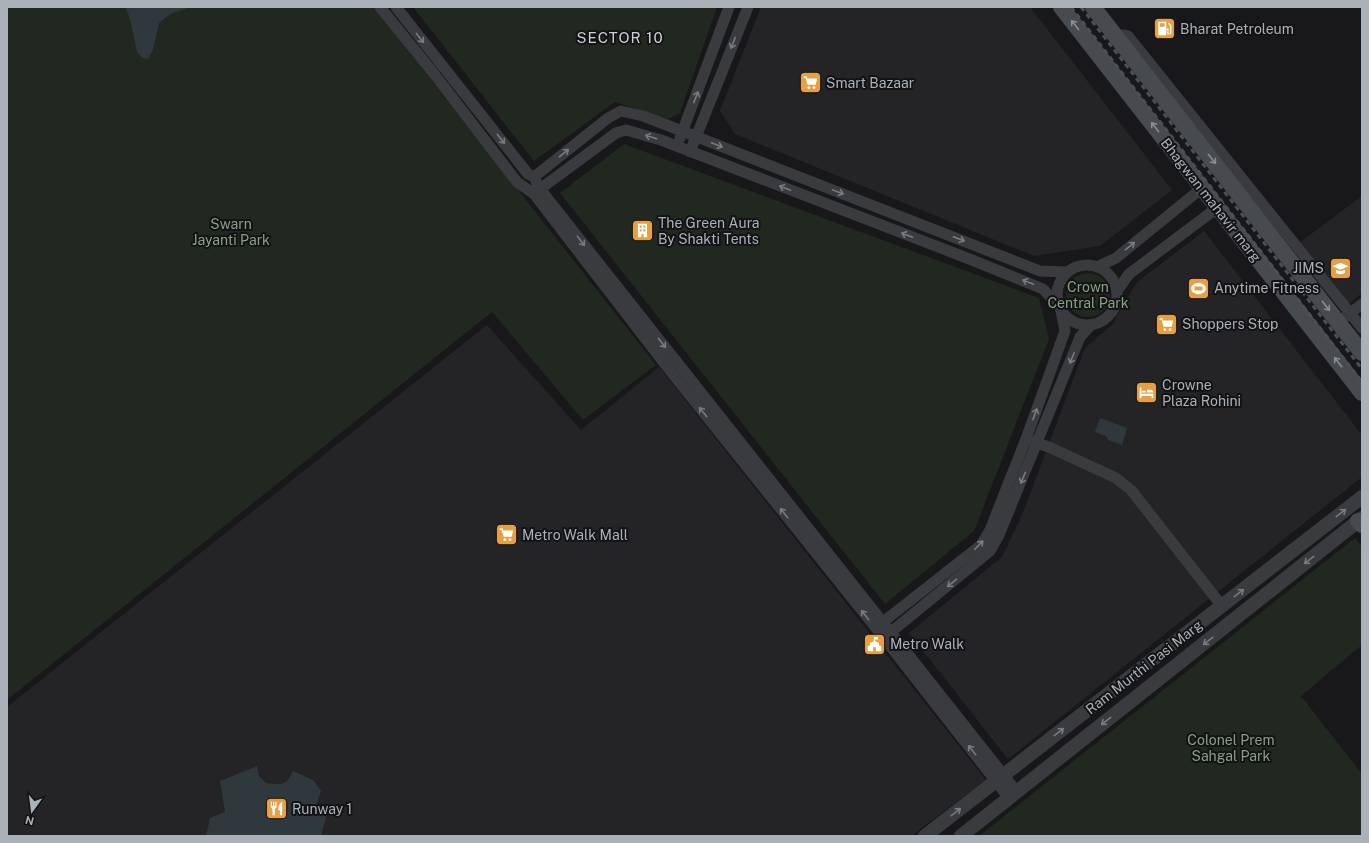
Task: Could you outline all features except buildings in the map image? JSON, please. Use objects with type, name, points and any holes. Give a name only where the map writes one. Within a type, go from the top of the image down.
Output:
[{"type":"main road","name":"Bhagwan mahavir marg","points":[[1061,7],[1362,393]]},
{"type":"main road","name":"Bhagwan mahavir marg","points":[[1093,7],[1138,65],[1344,317],[1362,353]]},
{"type":"main road","points":[[1119,82],[1138,65]]},
{"type":"street","points":[[380,7],[435,75],[517,182],[534,194],[671,372],[1000,777]]},
{"type":"street","points":[[396,7],[528,174],[534,177],[540,189],[891,632],[1013,795]]},
{"type":"street","points":[[677,146],[729,7]]},
{"type":"street","points":[[690,152],[748,7]]},
{"type":"street","points":[[1118,39],[1123,35],[1128,36],[1344,317],[1362,328]]},
{"type":"street","points":[[534,177],[608,118],[621,111],[643,116],[1040,271],[1067,272]]},
{"type":"street","points":[[525,188],[533,190],[540,189],[616,133],[626,130],[677,146],[1043,289],[1071,321],[1078,324],[1091,325],[1103,321],[1110,315],[1117,302],[1116,285],[1109,274],[1097,266]]},
{"type":"street","points":[[883,622],[981,545],[990,530],[1026,439],[1065,331],[1057,299],[1057,287],[1062,278],[1067,272],[1075,267],[1082,265],[1097,266],[1116,258],[1202,188]]},
{"type":"street","points":[[1117,291],[1129,274],[1217,208]]},
{"type":"street","points":[[1344,317],[1362,304]]},
{"type":"street","points":[[891,632],[990,551],[999,535],[1080,337],[1091,325]]},
{"type":"street","points":[[1026,439],[1037,442],[1116,478],[1131,490],[1222,606]]},
{"type":"street","name":"Ram Murthi Pasi Marg","points":[[925,836],[1362,497]]},
{"type":"street","name":"Ram Murthi Pasi Marg","points":[[961,836],[1361,522]]},
{"type":"shaded area","points":[[126,7],[191,7],[170,14],[159,23],[153,50],[148,59],[143,58],[137,52]]},
{"type":"shaded area","points":[[761,7],[1030,7],[1172,190],[1100,246],[1034,256],[735,134],[720,111]]},
{"type":"shaded area","name":"JIMS","points":[[1362,196],[1362,293],[1347,305],[1299,243]]},
{"type":"shaded area","points":[[1204,231],[1362,435],[1362,477],[1008,759],[909,633],[1002,557],[1022,515],[1085,348],[1113,324],[1123,304],[1137,282]]},
{"type":"shaded area","name":"Metro Walk Mall","points":[[487,325],[581,430],[659,367],[986,780],[911,836],[7,836],[7,707]]},
{"type":"shaded area","points":[[1100,418],[1127,428],[1122,445],[1108,440],[1106,436],[1095,432]]},
{"type":"shaded area","points":[[257,766],[259,776],[266,783],[280,784],[286,782],[293,771],[313,780],[321,791],[317,803],[326,818],[321,836],[206,836],[210,818],[225,812],[220,781]]},
{"type":"green space","name":"Swarn Jayanti Park","points":[[7,7],[374,7],[656,365],[583,420],[492,312],[7,700]]},
{"type":"green space","points":[[413,7],[717,7],[680,113],[668,119],[615,102],[534,161]]},
{"type":"green space","points":[[624,144],[1039,298],[1049,339],[974,531],[885,604],[560,193]]},
{"type":"green space","name":"Crown Central Park","points":[[1088,273],[1100,277],[1106,283],[1110,295],[1106,307],[1100,313],[1088,317],[1076,313],[1070,307],[1066,295],[1070,283],[1076,277]]},
{"type":"green space","name":"Colonel Prem Sahgal Park","points":[[1355,538],[1362,546],[1362,645],[1301,696],[1362,774],[1362,836],[979,836]]},
{"type":"railway","points":[[1071,7],[1362,382]]},
{"type":"railway","points":[[1081,7],[1362,369]]},
{"type":"place","name":"Bharat Petroleum","points":[[1165,29]]},
{"type":"place","name":"Smart Bazaar","points":[[811,83]]},
{"type":"place","name":"The Green Aura By Shakti Tents","points":[[643,231]]},
{"type":"place","name":"JIMS","points":[[1340,268]]},
{"type":"place","name":"Anytime Fitness","points":[[1198,288]]},
{"type":"place","name":"Shoppers Stop","points":[[1166,324]]},
{"type":"place","name":"Crowne Plaza Rohini","points":[[1147,393]]},
{"type":"place","name":"Metro Walk Mall","points":[[507,535]]},
{"type":"place","name":"Metro Walk","points":[[875,644]]},
{"type":"place","name":"Runway 1","points":[[276,809]]},
{"type":"district","name":"SECTOR 10","points":[[620,38]]}]
